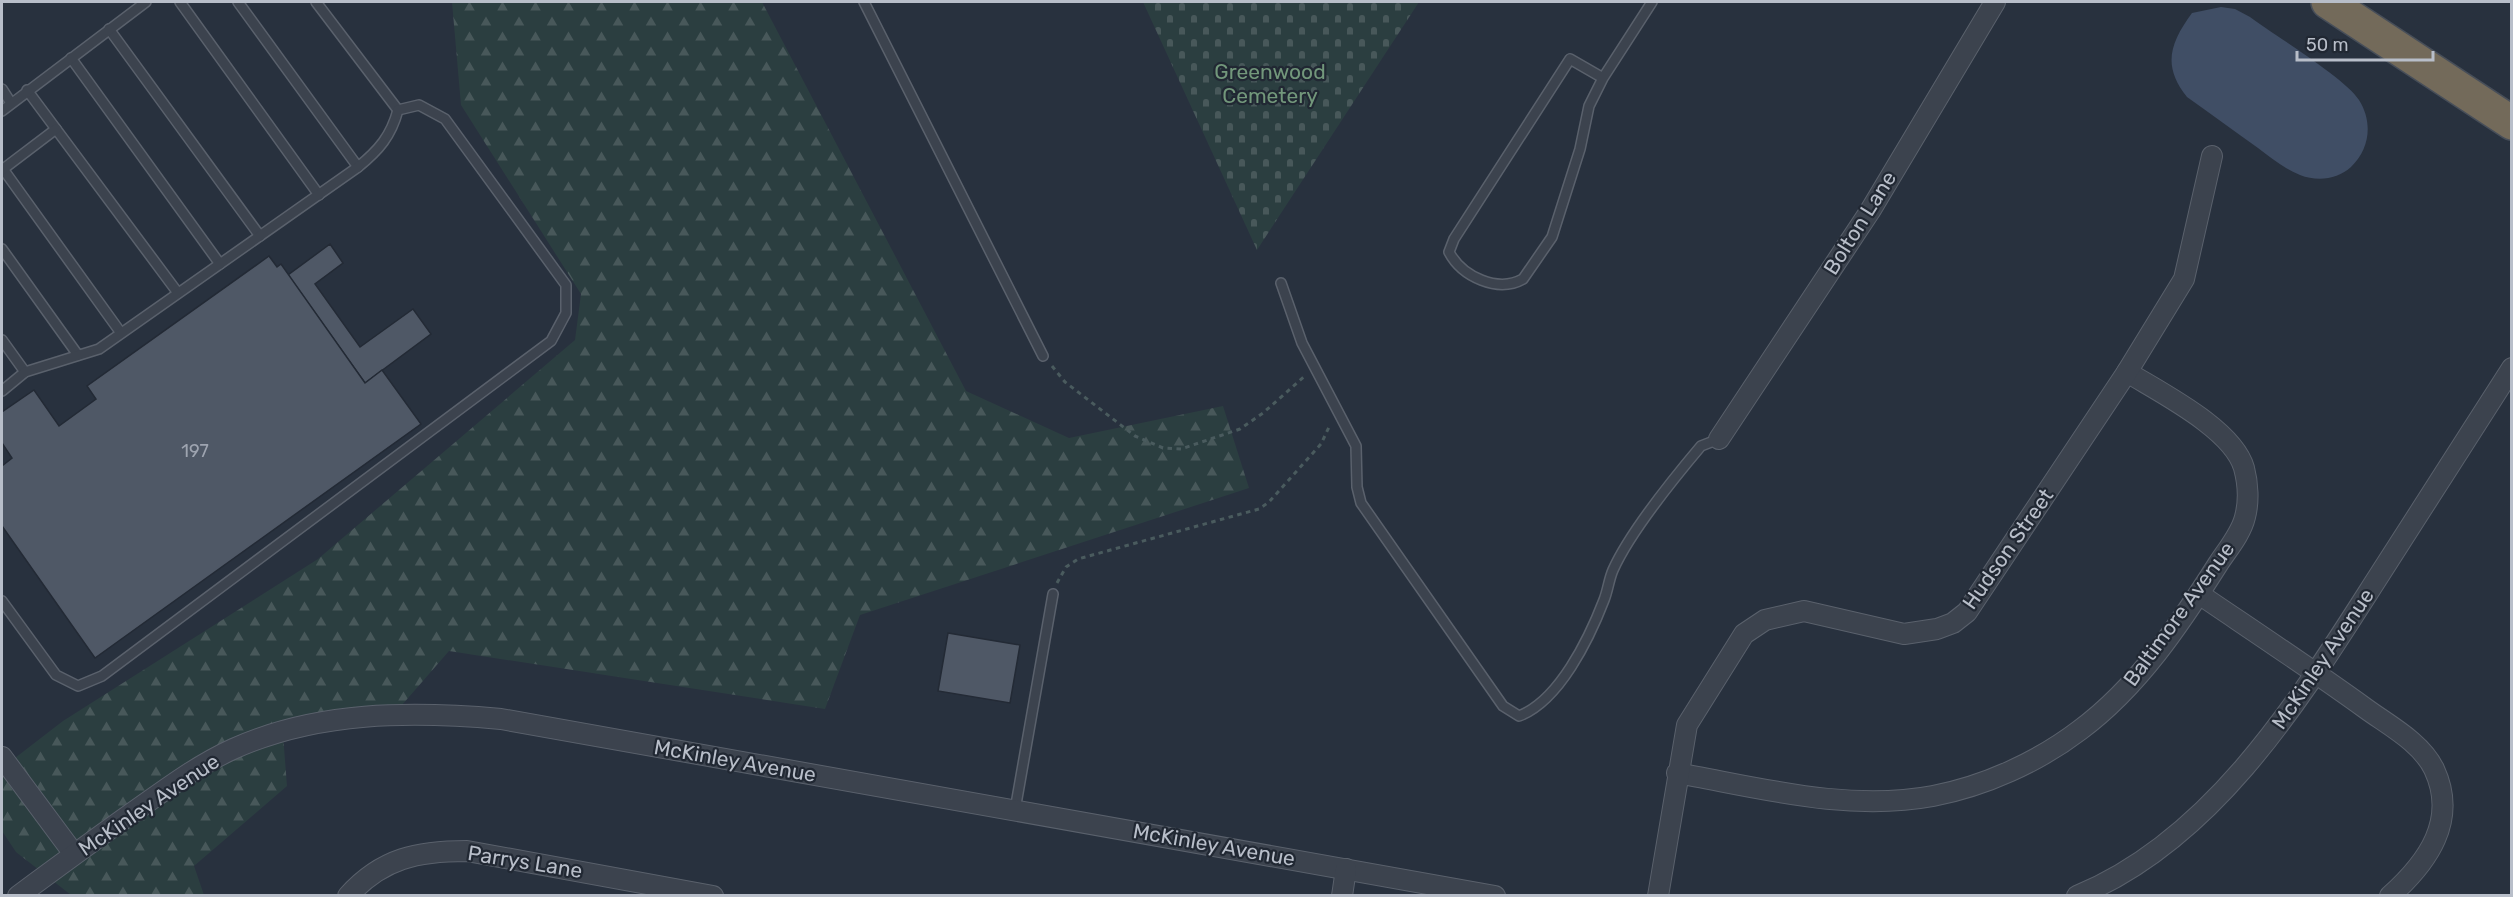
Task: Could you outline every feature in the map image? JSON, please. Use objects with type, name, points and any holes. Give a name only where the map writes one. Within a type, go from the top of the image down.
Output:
[{"type":"highway","points":[[2328,2],[2511,123]]},
{"type":"street","name":"Bolton Lane","points":[[1719,439],[1870,211],[1995,2]]},
{"type":"street","name":"Hudson Street","points":[[1658,896],[1677,773],[1687,725],[1693,711],[1744,634],[1765,621],[1804,611],[1904,634],[1937,630],[1953,623],[1967,612],[2127,372],[2184,279],[2212,156]]},
{"type":"street","name":"McKinley Avenue","points":[[2078,896],[2161,848],[2207,805],[2266,744],[2316,673],[2511,368]]},
{"type":"street","name":"Baltimore Avenue","points":[[1677,773],[1851,801],[1932,796],[1976,785],[2040,756],[2105,711],[2143,671],[2199,594],[2245,517],[2248,491],[2244,467],[2235,449],[2221,433],[2127,372]]},
{"type":"street","points":[[2199,594],[2410,740],[2433,767],[2444,802],[2436,841],[2414,874],[2390,896]]},
{"type":"street","name":"McKinley Avenue","points":[[18,896],[176,781],[233,749],[270,735],[369,715],[417,713],[501,719],[1495,896]]},
{"type":"street","points":[[2,757],[74,854]]},
{"type":"street","name":"Parrys Lane","points":[[348,896],[369,875],[391,863],[428,851],[467,851],[713,896]]},
{"type":"street","points":[[1342,896],[1346,869]]},
{"type":"lane","points":[[2,111],[146,2]]},
{"type":"lane","points":[[180,2],[319,195]]},
{"type":"lane","points":[[238,2],[358,167]]},
{"type":"lane","points":[[316,2],[398,110]]},
{"type":"lane","points":[[864,2],[1043,356]]},
{"type":"lane","points":[[1603,78],[1570,58],[1454,239],[1449,252],[1454,260],[1485,283],[1496,285],[1516,283],[1523,279],[1552,237],[1580,149],[1589,106],[1603,78],[1652,2]]},
{"type":"lane","points":[[109,29],[260,236]]},
{"type":"lane","points":[[71,58],[220,264]]},
{"type":"lane","points":[[2,89],[11,103]]},
{"type":"lane","points":[[27,90],[178,293]]},
{"type":"lane","points":[[2,601],[56,675],[78,686],[102,676],[551,341],[566,313],[566,285],[445,119],[419,105],[398,110]]},
{"type":"lane","points":[[2,391],[25,372],[99,349],[319,195],[379,150],[393,130],[398,110]]},
{"type":"lane","points":[[56,129],[2,170],[121,333]]},
{"type":"lane","points":[[2,249],[78,355]]},
{"type":"lane","points":[[1281,283],[1302,343],[1356,446],[1357,488],[1361,503],[1503,706],[1519,716],[1533,710],[1554,691],[1595,623],[1613,570],[1633,538],[1701,446],[1719,439]]},
{"type":"lane","points":[[2,340],[25,372]]},
{"type":"lane","points":[[1015,810],[1053,594]]},
{"type":"path","points":[[1043,356],[1065,382],[1116,423],[1147,442],[1163,448],[1180,449],[1240,429],[1263,413],[1314,367]]},
{"type":"path","points":[[1053,594],[1066,567],[1078,559],[1244,514],[1269,502],[1321,444],[1328,431],[1335,403]]},
{"type":"green space","points":[[452,2],[762,2],[966,391],[1069,438],[1223,406],[1249,488],[860,615],[825,709],[449,651],[395,713],[283,735],[287,786],[194,866],[204,895],[71,895],[16,852],[2,831],[2,768],[63,721],[318,559],[575,340],[581,294],[461,105]]},
{"type":"green space","name":"Greenwood Cemetery","points":[[1143,2],[1419,2],[1257,250]]},
{"type":"water","points":[[2221,7],[2235,9],[2250,17],[2325,69],[2359,100],[2368,126],[2366,144],[2357,160],[2346,171],[2334,177],[2321,179],[2307,177],[2289,170],[2187,97],[2179,86],[2172,65],[2172,55],[2178,34],[2192,13]]},
{"type":"building","points":[[330,244],[343,263],[315,284],[360,347],[413,309],[431,334],[365,383],[288,275]]},
{"type":"building","points":[[269,256],[277,267],[281,264],[365,383],[382,370],[421,424],[95,658],[2,526],[2,466],[12,458],[2,443],[2,412],[34,390],[59,426],[96,399],[87,386]]},
{"type":"building","points":[[948,633],[1020,645],[1010,703],[938,691]]}]
